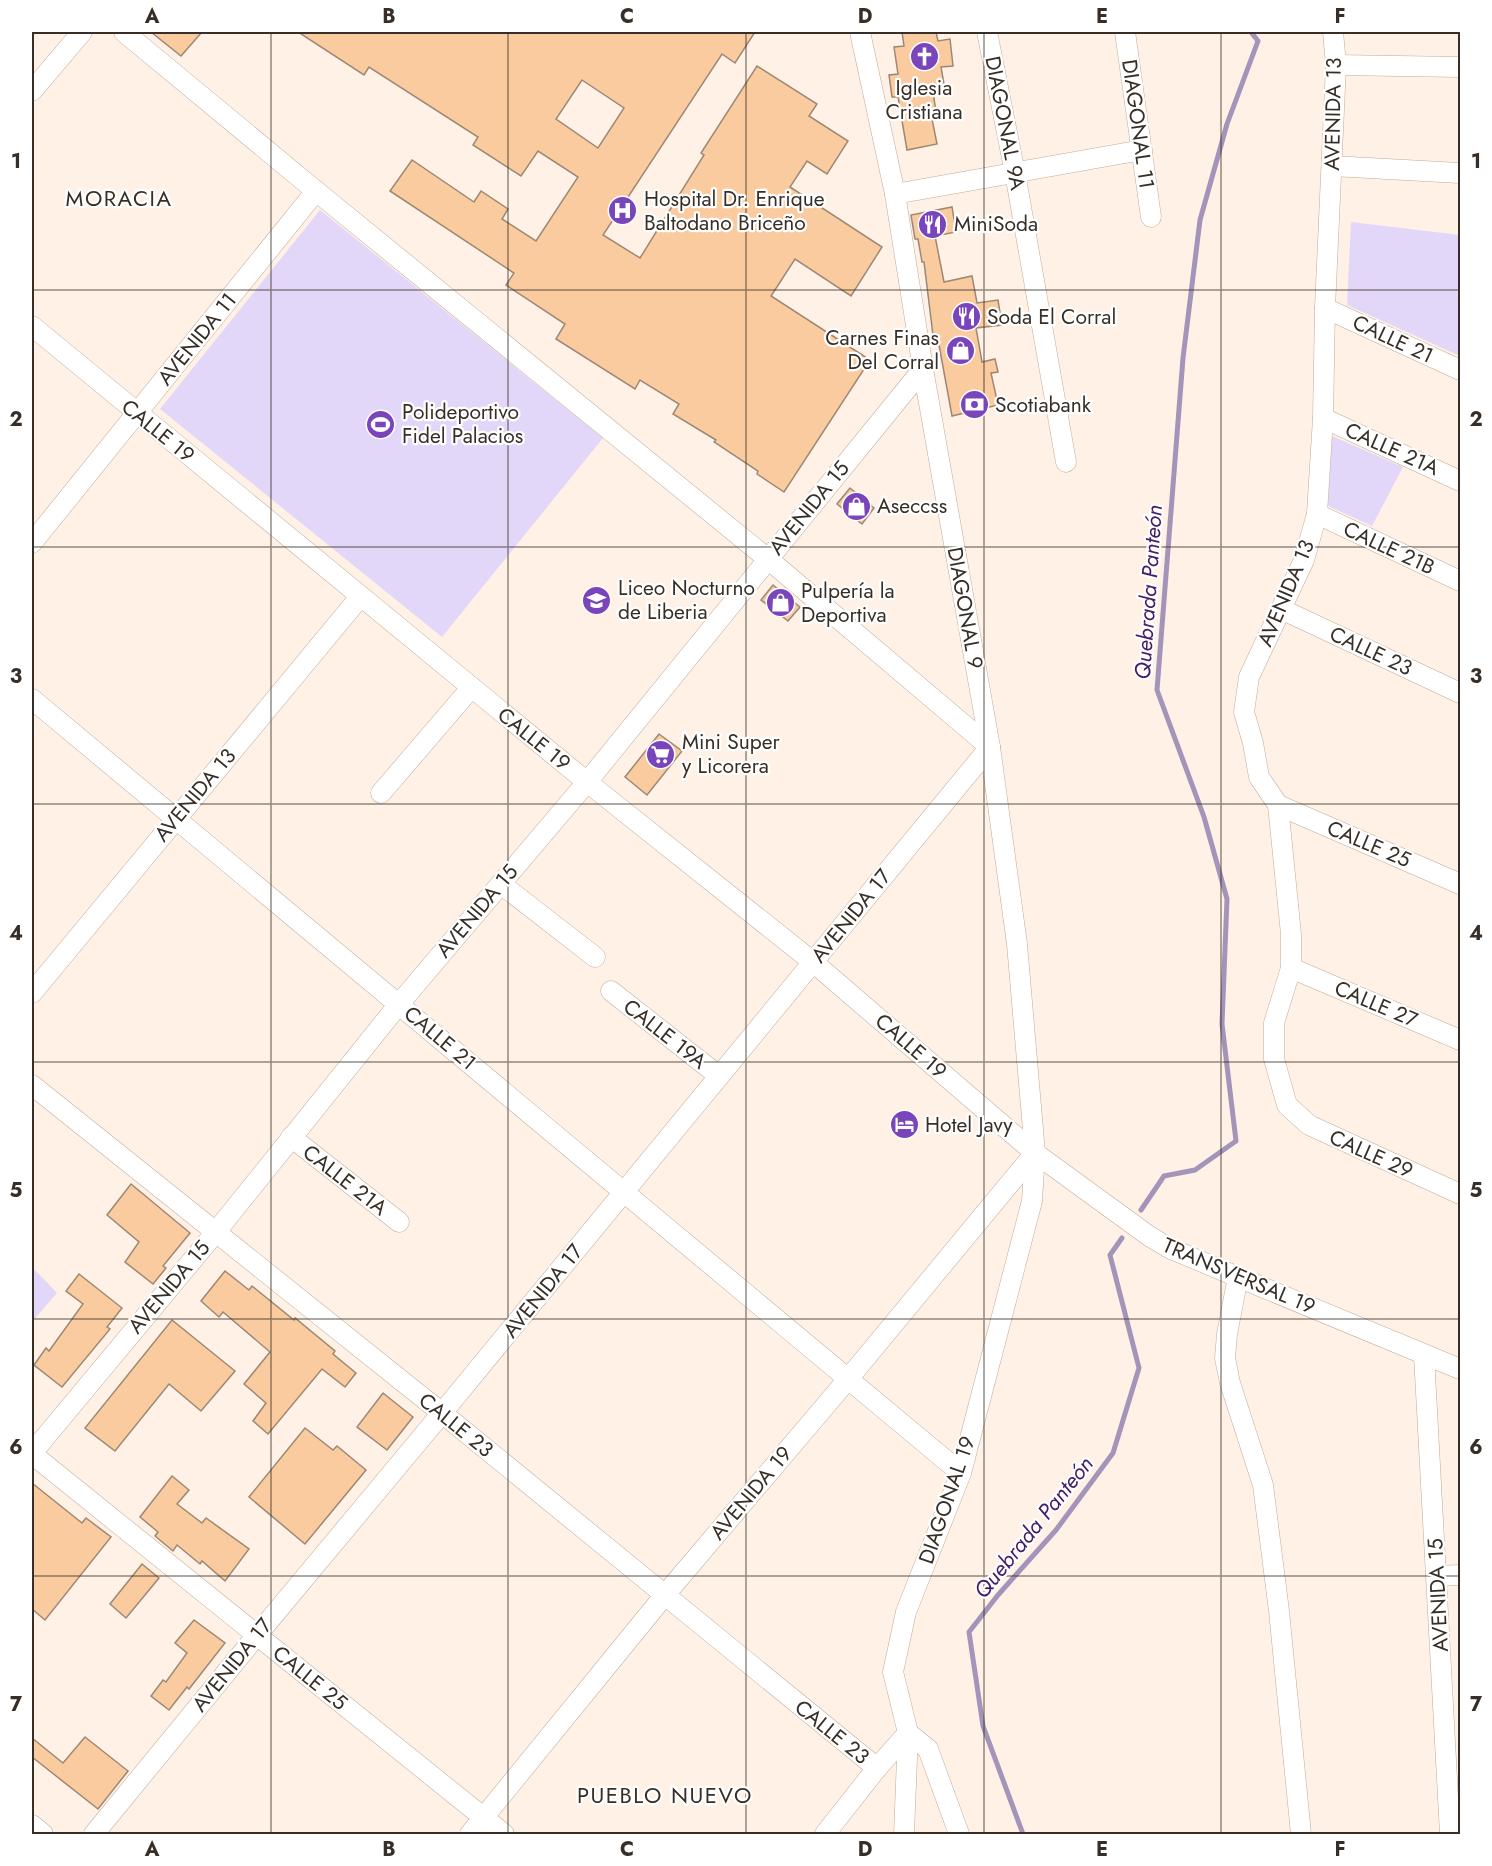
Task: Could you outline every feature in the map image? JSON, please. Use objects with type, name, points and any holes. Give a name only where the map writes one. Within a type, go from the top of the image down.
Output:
[{"type":"street","points":[[32,91],[82,32]]},
{"type":"street","points":[[124,32],[768,559],[990,747]]},
{"type":"street","name":"DIAGONAL 9","points":[[860,32],[895,194],[923,369],[990,747],[1017,944],[1035,1153]]},
{"type":"street","name":"DIAGONAL 9A","points":[[987,32],[1015,173],[1066,462]]},
{"type":"street","name":"DIAGONAL 11","points":[[1125,32],[1151,217]]},
{"type":"street","name":"AVENIDA 13","points":[[1287,1104],[1274,1059],[1274,1023],[1291,968],[1291,934],[1278,805],[1259,777],[1244,712],[1249,677],[1304,560],[1317,514],[1323,418],[1336,65],[1333,32]]},
{"type":"street","points":[[1336,65],[1461,67]]},
{"type":"street","points":[[895,194],[1142,150]]},
{"type":"street","points":[[1332,166],[1461,173]]},
{"type":"street","name":"AVENIDA 11","points":[[32,543],[316,191]]},
{"type":"street","name":"CALLE 21","points":[[1326,308],[1461,370]]},
{"type":"street","name":"CALLE 19","points":[[32,326],[471,688],[813,962],[1035,1153]]},
{"type":"street","name":"AVENIDA 15","points":[[32,1453],[399,1004],[587,782],[923,369]]},
{"type":"street","name":"CALLE 21A","points":[[1323,418],[1461,481]]},
{"type":"street","name":"CALLE 21B","points":[[1317,514],[1461,581]]},
{"type":"street","name":"AVENIDA 13","points":[[32,993],[360,597]]},
{"type":"street","name":"CALLE 23","points":[[1281,609],[1461,693]]},
{"type":"street","points":[[381,793],[471,688]]},
{"type":"street","name":"CALLE 21","points":[[32,699],[961,1473]]},
{"type":"street","name":"AVENIDA 17","points":[[94,1834],[990,747]]},
{"type":"street","name":"CALLE 25","points":[[1278,805],[1461,884]]},
{"type":"street","points":[[501,884],[595,957]]},
{"type":"street","name":"CALLE 27","points":[[1291,968],[1461,1040]]},
{"type":"street","name":"CALLE 19A","points":[[611,991],[719,1076]]},
{"type":"street","name":"CALLE 23","points":[[32,1085],[214,1233],[442,1413],[877,1768]]},
{"type":"street","name":"CALLE 29","points":[[1287,1104],[1309,1125],[1461,1194]]},
{"type":"street","name":"CALLE 21A","points":[[291,1137],[399,1222]]},
{"type":"street","name":"TRANSVERSAL 19","points":[[1035,1153],[1158,1243],[1461,1369]]},
{"type":"street","name":"AVENIDA 19","points":[[470,1834],[664,1596],[1035,1153]]},
{"type":"street","name":"DIAGONAL 19","points":[[904,1834],[908,1733],[893,1672],[906,1612],[961,1473],[1032,1201],[1035,1153]]},
{"type":"street","points":[[1238,1277],[1227,1334],[1225,1358],[1230,1383],[1263,1485],[1279,1611],[1301,1834]]},
{"type":"street","name":"AVENIDA 15","points":[[1424,1355],[1437,1576],[1452,1697],[1453,1827]]},
{"type":"street","name":"CALLE 25","points":[[32,1453],[504,1834]]},
{"type":"street","points":[[1437,1576],[1461,1575]]},
{"type":"street","points":[[825,1834],[908,1733],[928,1749],[959,1834]]},
{"type":"street","points":[[32,1825],[43,1834]]},
{"type":"shaded area","name":"Polideportivo Fidel Palacios","points":[[320,210],[603,438],[442,637],[160,409]]},
{"type":"shaded area","points":[[1351,222],[1460,235],[1460,356],[1347,305]]},
{"type":"shaded area","points":[[1332,436],[1403,467],[1372,526],[1328,506]]},
{"type":"shaded area","points":[[32,1267],[57,1293],[32,1322]]},
{"type":"building","points":[[151,32],[202,32],[181,56]]},
{"type":"building","points":[[298,32],[755,32],[735,63],[722,54],[603,235],[640,258],[704,155],[701,153],[757,66],[817,104],[809,116],[848,141],[827,174],[807,161],[790,187],[882,247],[851,296],[795,259],[771,296],[870,360],[784,492],[757,474],[758,471],[714,442],[716,440],[673,414],[679,404],[640,380],[635,389],[556,339],[565,324],[506,285],[514,273],[390,191],[412,160],[474,202],[481,191],[508,209],[502,219],[536,241],[578,177],[538,151],[521,176],[473,145],[478,137],[369,67],[364,75]],"holes":[[[582,80],[624,108],[598,148],[556,119]]]},
{"type":"building","points":[[902,32],[936,32],[938,41],[950,39],[953,66],[941,67],[945,90],[933,92],[937,118],[932,119],[937,144],[907,150],[898,97],[892,97],[889,75],[898,74],[894,47],[904,46]]},
{"type":"building","points":[[952,207],[956,232],[935,236],[944,282],[972,276],[977,303],[998,300],[1002,325],[976,328],[982,362],[995,359],[998,372],[991,373],[998,405],[952,416],[937,334],[933,335],[924,262],[922,262],[918,239],[915,239],[911,215]]},
{"type":"building","name":"Aseccss","points":[[850,488],[874,508],[862,524],[837,504]]},
{"type":"building","name":"Pulpería la Deportiva","points":[[773,585],[800,607],[788,621],[761,600]]},
{"type":"building","points":[[659,734],[682,751],[647,795],[625,777]]},
{"type":"building","points":[[131,1184],[190,1233],[163,1266],[166,1268],[153,1284],[125,1262],[139,1242],[107,1215]]},
{"type":"building","points":[[225,1271],[249,1290],[252,1286],[294,1320],[295,1318],[335,1351],[333,1354],[356,1373],[345,1387],[322,1369],[268,1434],[253,1421],[266,1403],[244,1384],[270,1352],[223,1312],[219,1317],[201,1301]]},
{"type":"building","points":[[79,1274],[122,1308],[107,1327],[110,1329],[62,1387],[34,1365],[46,1348],[49,1351],[83,1304],[66,1291]]},
{"type":"building","points":[[172,1320],[235,1371],[201,1411],[169,1384],[115,1451],[85,1428]]},
{"type":"building","points":[[383,1393],[413,1417],[387,1450],[357,1427]]},
{"type":"building","points":[[305,1428],[333,1450],[337,1446],[366,1470],[305,1544],[249,1497]]},
{"type":"building","points":[[172,1476],[189,1490],[177,1504],[202,1523],[206,1518],[249,1549],[225,1581],[202,1561],[200,1564],[177,1545],[173,1551],[155,1536],[158,1532],[140,1517]]},
{"type":"building","points":[[32,1483],[82,1523],[86,1518],[111,1537],[45,1620],[32,1609]]},
{"type":"building","points":[[142,1564],[159,1578],[126,1618],[110,1604]]},
{"type":"building","points":[[194,1620],[225,1643],[189,1689],[187,1687],[169,1710],[151,1696],[163,1680],[166,1682],[187,1653],[175,1643]]},
{"type":"building","points":[[85,1737],[128,1771],[98,1809],[32,1757],[32,1738],[63,1763]]},
{"type":"waterway","name":"Quebrada Panteón","points":[[1141,1210],[1164,1176],[1195,1170],[1236,1141],[1222,1024],[1227,899],[1204,817],[1157,690],[1183,358],[1200,220],[1227,124],[1258,41],[1251,32]]},
{"type":"waterway","name":"Quebrada Panteón","points":[[1023,1834],[983,1726],[969,1632],[998,1595],[1056,1530],[1113,1453],[1139,1368],[1110,1255],[1122,1238]]},
{"type":"place","name":"Iglesia Cristiana","points":[[924,57]]},
{"type":"place","name":"Hospital Dr. Enrique Baltodano Briceño","points":[[623,211]]},
{"type":"place","name":"MiniSoda","points":[[933,224]]},
{"type":"place","name":"Soda El Corral","points":[[966,317]]},
{"type":"place","name":"Carnes Finas Del Corral","points":[[960,350]]},
{"type":"place","name":"Scotiabank","points":[[974,405]]},
{"type":"place","name":"Polideportivo Fidel Palacios","points":[[381,424]]},
{"type":"place","name":"Aseccss","points":[[856,506]]},
{"type":"place","name":"Liceo Nocturno de Liberia","points":[[597,600]]},
{"type":"place","name":"Pulpería la Deportiva","points":[[780,603]]},
{"type":"place","name":"Mini Super y Licorera","points":[[661,754]]},
{"type":"place","name":"Hotel Javy","points":[[904,1125]]},
{"type":"district","name":"MORACIA","points":[[119,198]]},
{"type":"district","name":"PUEBLO NUEVO","points":[[665,1795]]}]
